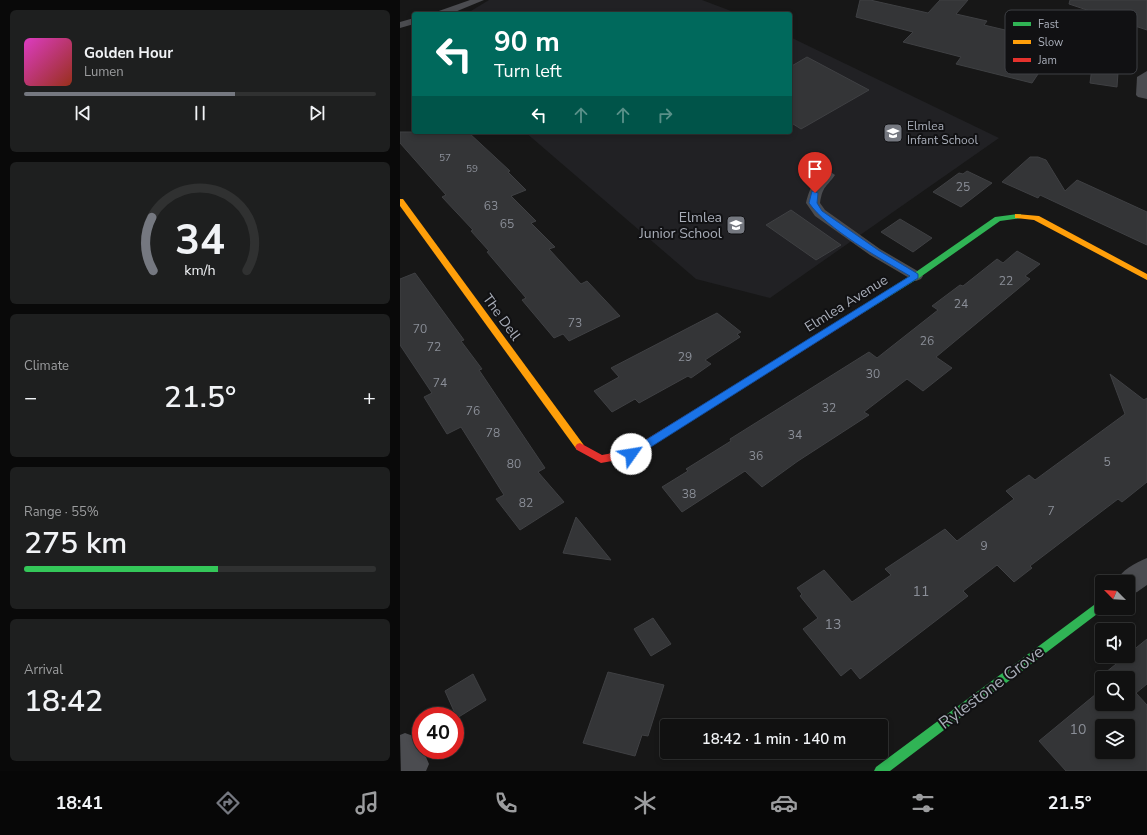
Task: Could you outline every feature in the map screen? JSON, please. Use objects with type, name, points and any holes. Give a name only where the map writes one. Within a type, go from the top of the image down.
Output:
[{"type":"street","name":"The Dell","points":[[400,202],[581,449]]},
{"type":"street","name":"Elmlea Avenue","points":[[581,449],[601,459],[631,454],[916,276],[998,219],[1008,216],[1022,215],[1036,218],[1147,277]]},
{"type":"street","points":[[1135,579],[1147,570]]},
{"type":"street","name":"Rylestone Grove","points":[[880,771],[1095,609]]},
{"type":"lane","points":[[446,12],[479,0]]},
{"type":"lane","points":[[400,25],[412,22]]},
{"type":"lane","points":[[1147,74],[1143,77],[1142,95],[1147,96]]},
{"type":"lane","points":[[829,175],[818,184],[815,193],[813,203],[820,213],[875,252],[916,276]]},
{"type":"shaded area","points":[[489,0],[702,0],[734,12],[469,12]]},
{"type":"shaded area","name":"Elmlea Junior School","points":[[792,38],[999,138],[770,298],[696,279],[527,134],[792,134]]},
{"type":"building","points":[[860,0],[870,0],[928,13],[940,0],[968,0],[956,14],[987,21],[984,25],[1005,30],[1005,74],[1038,74],[1032,83],[956,64],[961,57],[903,42],[913,32],[856,17]]},
{"type":"building","points":[[1070,0],[1147,0],[1147,30],[1137,27],[1137,10],[1087,10],[1069,4]]},
{"type":"building","points":[[807,57],[869,90],[801,129],[792,123],[792,66]]},
{"type":"building","points":[[1091,74],[1118,74],[1117,87],[1090,83]]},
{"type":"building","points":[[400,132],[412,132],[412,134],[470,134],[510,171],[508,172],[526,190],[511,196],[536,221],[531,223],[555,247],[549,249],[581,284],[587,281],[620,316],[569,341],[563,334],[554,338],[522,300],[526,298],[487,252],[489,251],[471,231],[473,230],[442,197],[446,195],[400,143]]},
{"type":"building","points":[[1030,157],[1038,157],[1046,160],[1065,191],[1077,180],[1147,212],[1147,245],[1040,195],[1038,198],[1002,182]]},
{"type":"building","points":[[967,171],[992,183],[961,207],[933,192],[959,173],[963,174]]},
{"type":"building","points":[[791,210],[841,245],[816,260],[766,225]]},
{"type":"building","points":[[900,219],[932,238],[913,252],[881,232]]},
{"type":"building","points":[[1017,251],[1040,264],[1025,276],[1030,279],[936,357],[952,368],[923,391],[907,379],[864,412],[869,415],[798,461],[762,487],[745,471],[682,512],[662,487],[688,471],[686,469],[731,441],[730,439],[869,352],[877,358],[938,310],[932,306],[960,285],[963,286],[997,259],[1003,263]]},
{"type":"building","points":[[415,273],[464,340],[461,341],[482,369],[479,370],[545,468],[538,472],[564,502],[520,530],[496,499],[504,495],[461,427],[447,434],[424,397],[432,393],[400,345],[400,279]]},
{"type":"building","points":[[717,313],[741,332],[737,334],[740,337],[705,360],[711,364],[691,378],[688,376],[639,403],[635,399],[612,412],[594,391],[619,377],[611,368]]},
{"type":"building","points":[[1110,374],[1144,400],[1147,398],[1147,482],[1122,502],[1118,499],[1030,566],[1032,568],[1014,582],[997,565],[963,591],[968,596],[860,679],[851,668],[841,676],[803,629],[818,618],[800,596],[802,594],[797,588],[824,570],[852,602],[891,575],[885,569],[945,529],[957,541],[1014,499],[1006,491],[1029,475],[1035,480],[1125,414]]},
{"type":"building","points":[[576,517],[611,560],[563,553]]},
{"type":"building","points":[[653,618],[671,644],[651,656],[634,629]]},
{"type":"building","points":[[1147,639],[1147,684],[1136,693],[1147,705],[1147,771],[1066,771],[1039,741],[1095,695],[1095,711],[1135,711],[1135,671],[1107,671],[1117,663],[1135,663],[1135,649]]},
{"type":"building","points":[[608,672],[664,685],[648,736],[642,735],[635,756],[583,743]]},
{"type":"building","points":[[473,674],[486,700],[464,714],[464,707],[452,707],[445,691]]},
{"type":"traffic: fast","points":[[860,311],[916,276],[998,219],[1018,216]]},
{"type":"traffic: fast","points":[[880,771],[1095,609]]},
{"type":"traffic: slow","points":[[400,201],[580,447]]},
{"type":"traffic: slow","points":[[1018,216],[1036,218],[1147,277]]},
{"type":"traffic: jam","points":[[580,447],[601,459],[631,454],[860,311]]},
{"type":"place","name":"Elmlea Infant School","points":[[893,133]]},
{"type":"place","name":"Elmlea Junior School","points":[[736,225]]},
{"type":"route","points":[[631,454],[916,276],[875,252],[820,213],[813,203],[815,193]]}]
